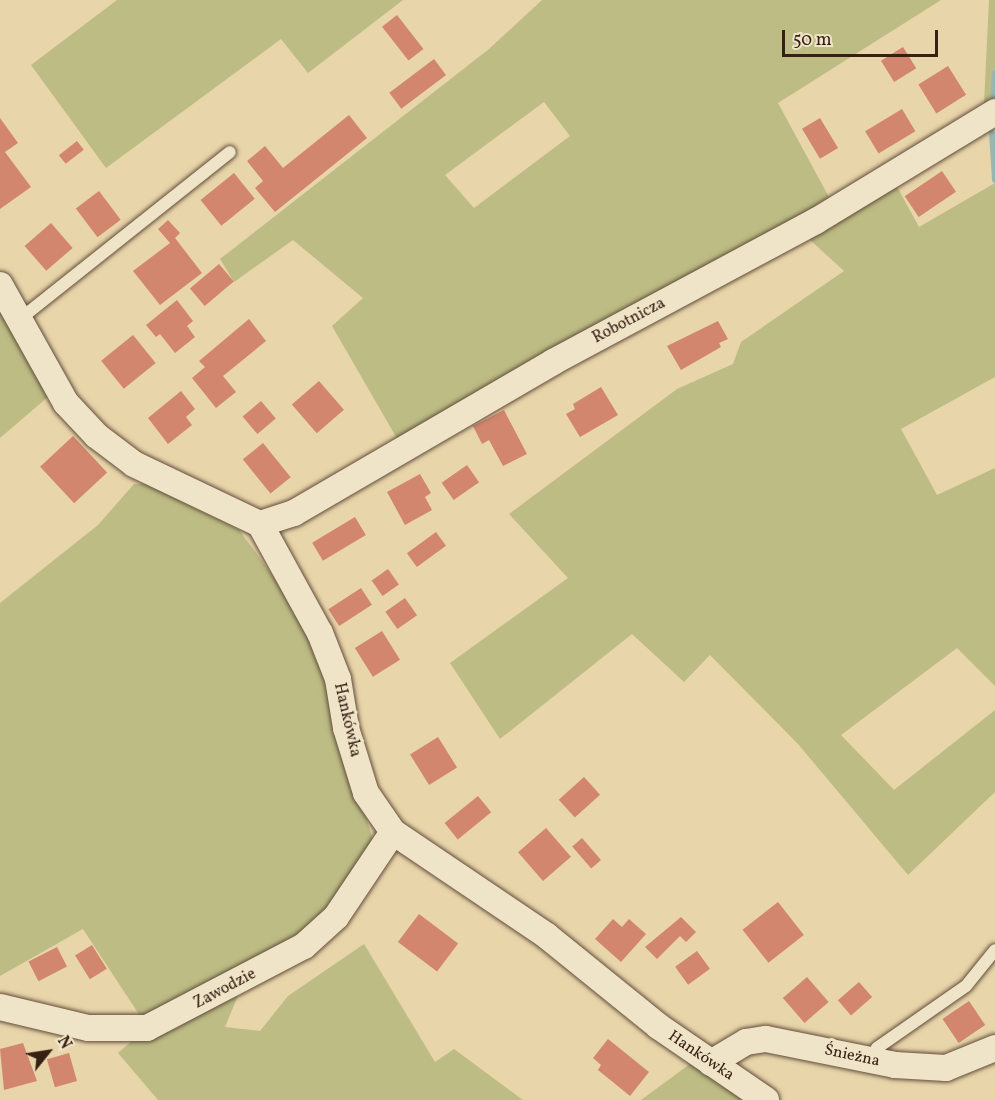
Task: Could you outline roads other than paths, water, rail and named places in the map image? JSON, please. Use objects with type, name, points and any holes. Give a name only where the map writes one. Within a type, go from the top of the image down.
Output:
[{"type":"street","name":"Robotnicza","points":[[260,524],[294,513],[553,362],[816,221],[995,112]]},
{"type":"street","points":[[0,285],[66,404],[97,436],[134,464],[260,524]]},
{"type":"street","name":"Hankówka","points":[[260,524],[320,633],[338,679],[346,729],[366,793],[393,832],[547,936],[658,1026],[766,1100]]},
{"type":"street","name":"Zawodzie","points":[[0,1007],[88,1028],[147,1028],[304,946],[336,917],[393,832]]},
{"type":"street","name":"Śnieżna","points":[[711,1063],[746,1042],[766,1039],[869,1060],[946,1068],[995,1048]]},
{"type":"lane","points":[[20,319],[230,152]]},
{"type":"lane","points":[[869,1060],[877,1048],[966,986],[995,950]]},
{"type":"waterway","points":[[993,102],[995,73]]},
{"type":"waterway","points":[[992,133],[995,180]]}]
